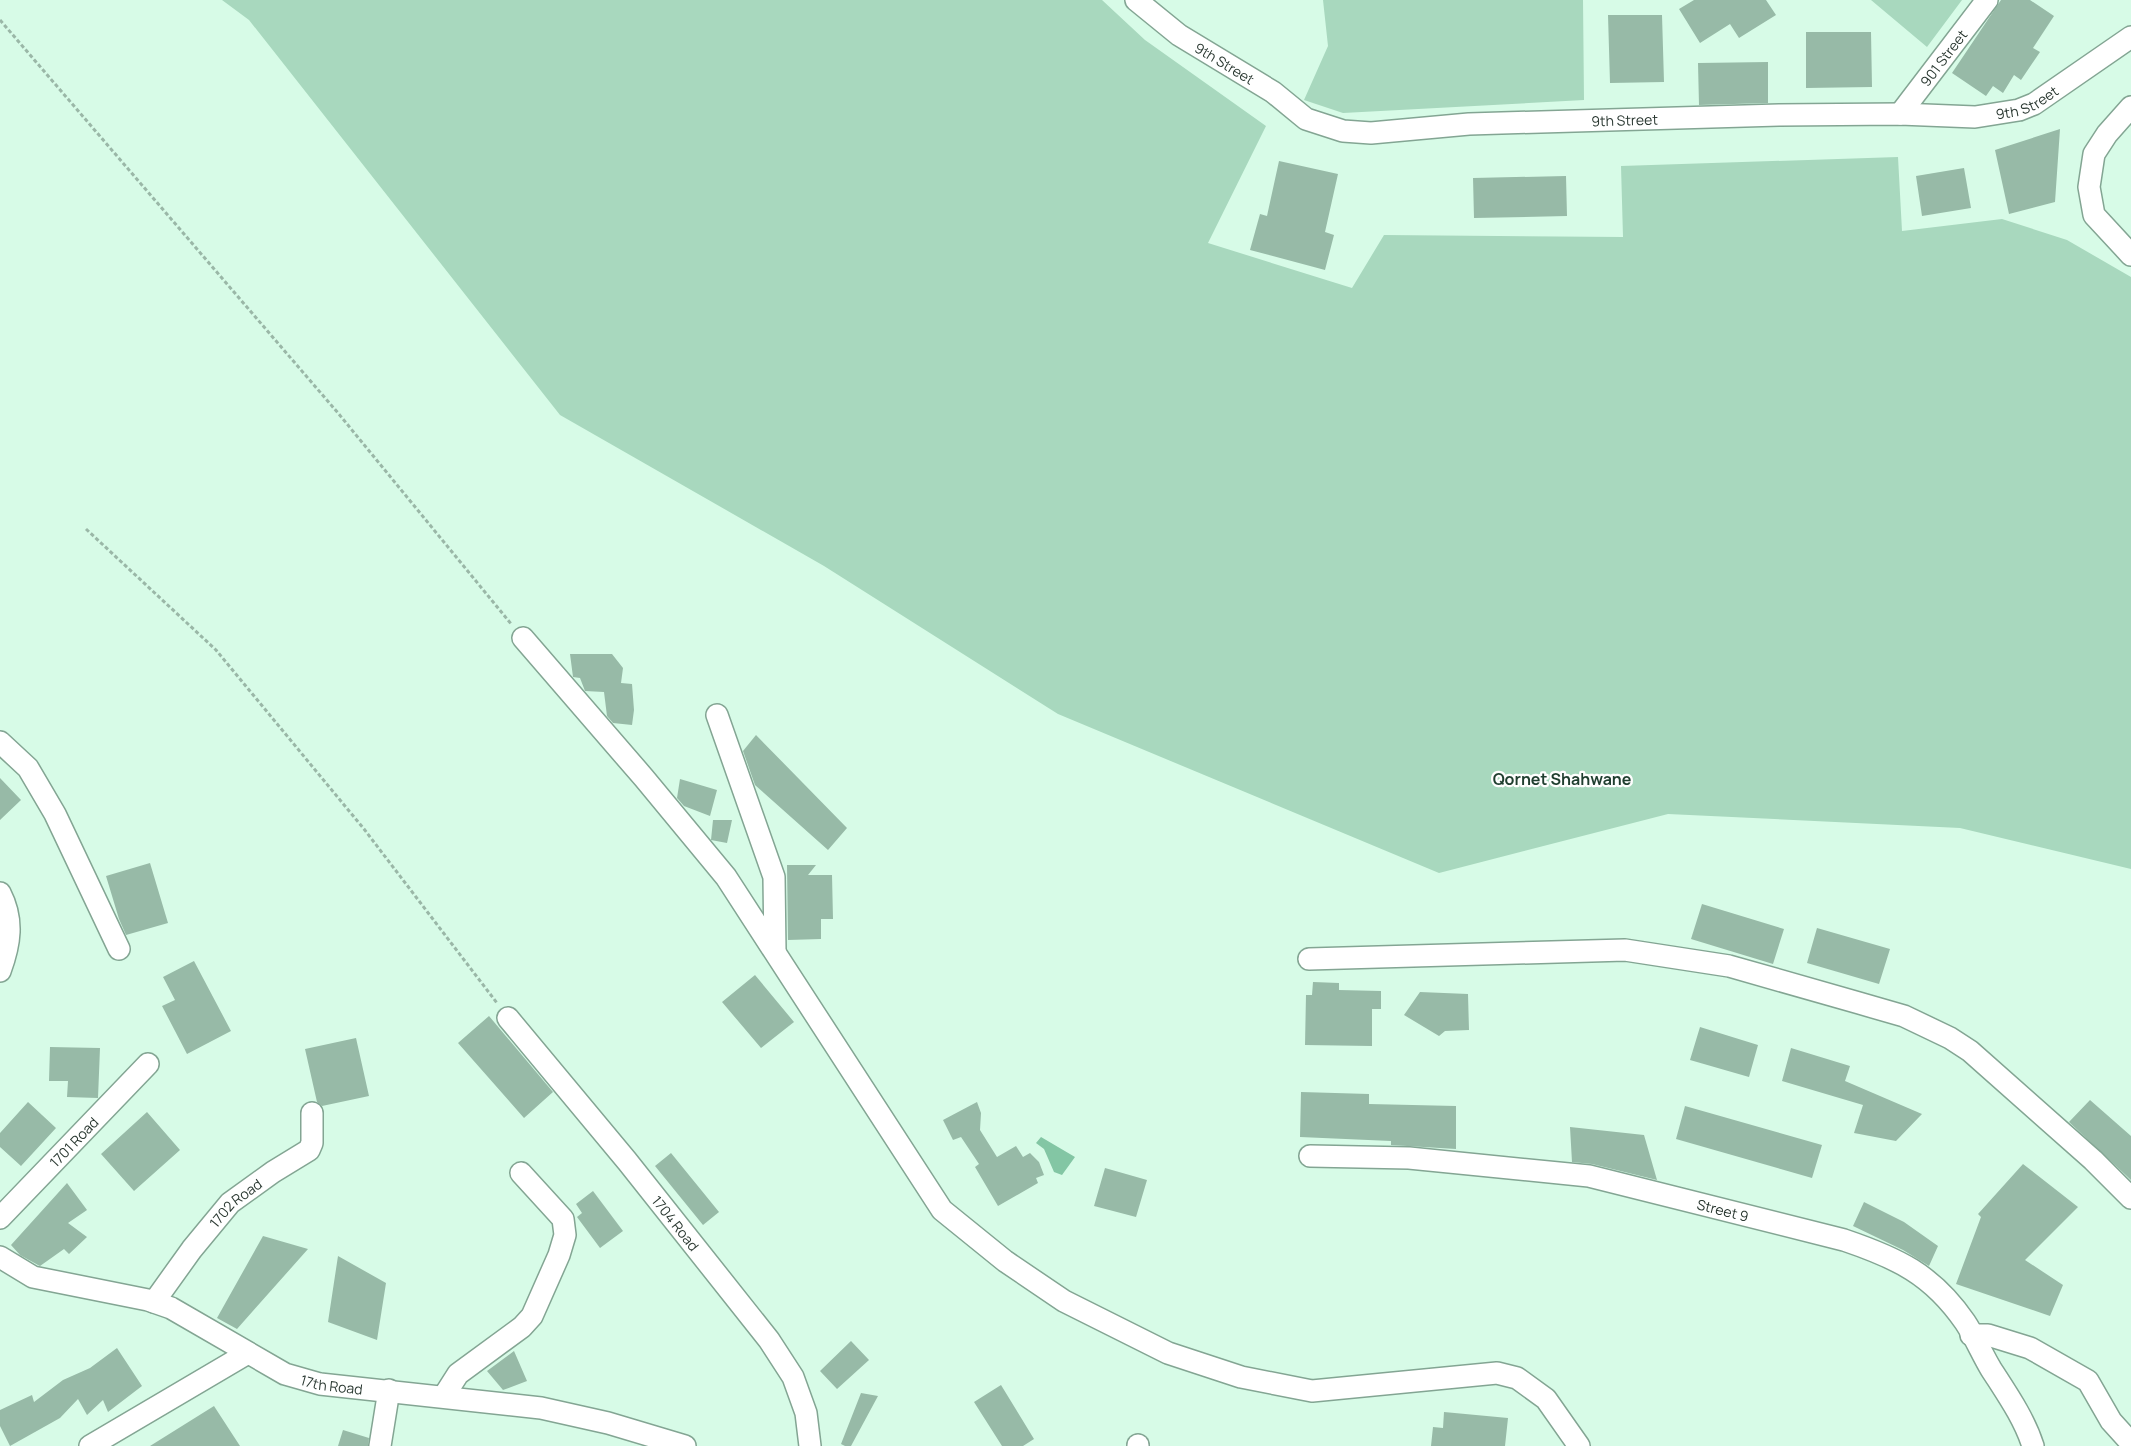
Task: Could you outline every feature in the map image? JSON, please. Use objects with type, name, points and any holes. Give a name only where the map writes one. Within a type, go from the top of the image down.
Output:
[{"type":"street","name":"9th Street","points":[[1136,0],[1179,35],[1274,92],[1306,119],[1343,131],[1371,133],[1469,124],[1663,118],[1900,114],[1975,117],[2019,110],[2034,104],[2131,37]]},
{"type":"street","name":"901 Street","points":[[1900,114],[1987,0]]},
{"type":"street","points":[[2131,107],[2107,134],[2094,154],[2089,186],[2094,215],[2131,255]]},
{"type":"street","points":[[523,638],[644,778],[726,877],[942,1210],[1005,1261],[1064,1301],[1168,1353],[1241,1377],[1312,1391],[1498,1373],[1517,1378],[1546,1399],[1579,1446]]},
{"type":"street","points":[[717,715],[774,877],[775,951]]},
{"type":"street","points":[[0,742],[28,768],[55,814],[119,949]]},
{"type":"street","points":[[0,893],[8,916],[10,933],[0,972]]},
{"type":"street","points":[[1310,958],[1625,950],[1729,966],[1860,1003],[1904,1016],[1950,1038],[1970,1052],[2093,1160],[2131,1198]]},
{"type":"street","name":"1704 Road","points":[[508,1018],[633,1168],[769,1340],[793,1377],[806,1413],[810,1446]]},
{"type":"street","name":"1701 Road","points":[[0,1218],[148,1064]]},
{"type":"street","name":"1702 Road","points":[[154,1302],[192,1249],[230,1203],[273,1172],[309,1150],[312,1143],[312,1113]]},
{"type":"street","name":"Street 9","points":[[1310,1156],[1409,1158],[1589,1176],[1844,1240],[1875,1251],[1920,1274],[1952,1305],[1966,1324],[2027,1425],[2033,1446]]},
{"type":"street","points":[[444,1396],[458,1374],[522,1327],[532,1316],[559,1255],[565,1235],[563,1219],[521,1173]]},
{"type":"street","name":"17th Road","points":[[0,1257],[18,1270],[40,1279],[154,1302],[184,1314],[285,1374],[303,1380],[320,1384],[541,1408],[608,1423],[685,1446]]},
{"type":"street","points":[[1971,1335],[1988,1335],[2030,1348],[2088,1381],[2111,1421],[2131,1443]]},
{"type":"street","points":[[90,1446],[248,1353]]},
{"type":"street","points":[[380,1446],[389,1390]]},
{"type":"path","points":[[0,20],[338,413],[523,638]]},
{"type":"path","points":[[86,529],[216,650],[364,829],[508,1018]]},
{"type":"shaded area","points":[[222,0],[1102,0],[1145,40],[1266,126],[1208,243],[1352,288],[1384,235],[1623,237],[1621,166],[1898,157],[1902,231],[2002,219],[2067,240],[2131,277],[2131,869],[1960,828],[1668,814],[1439,873],[1058,714],[824,566],[560,415],[249,20]]},
{"type":"shaded area","points":[[1323,0],[1583,0],[1584,100],[1343,113],[1304,100],[1328,46]]},
{"type":"shaded area","points":[[1871,0],[1962,0],[1927,47]]},
{"type":"shaded area","points":[[1041,1137],[1075,1157],[1062,1175],[1054,1172],[1044,1149],[1036,1143]]},
{"type":"building","points":[[1694,0],[1766,0],[1776,15],[1739,38],[1730,24],[1700,43],[1679,9]]},
{"type":"building","points":[[2001,0],[2030,0],[2054,16],[2033,48],[2040,52],[2021,80],[2014,75],[2003,93],[1993,86],[1986,96],[1952,73]]},
{"type":"building","points":[[1608,15],[1662,15],[1664,82],[1610,83]]},
{"type":"building","points":[[1806,32],[1871,32],[1872,87],[1806,88]]},
{"type":"building","points":[[1768,62],[1768,103],[1699,105],[1698,63]]},
{"type":"building","points":[[2060,129],[2055,202],[2009,214],[1995,150]]},
{"type":"building","points":[[1279,161],[1338,174],[1325,232],[1334,235],[1325,270],[1250,250],[1260,214],[1267,216]]},
{"type":"building","points":[[1964,168],[1971,208],[1922,216],[1916,176]]},
{"type":"building","points":[[1566,176],[1567,216],[1474,218],[1473,178]]},
{"type":"building","points":[[570,654],[612,654],[623,668],[621,683],[632,684],[634,710],[632,725],[613,723],[607,716],[604,692],[585,691],[580,678],[573,677]]},
{"type":"building","points":[[756,735],[847,828],[828,850],[755,785],[743,751]]},
{"type":"building","points":[[0,778],[21,800],[0,820]]},
{"type":"building","points":[[680,779],[717,790],[710,816],[684,806],[677,798]]},
{"type":"building","points":[[713,820],[732,820],[727,843],[711,840]]},
{"type":"building","points":[[150,863],[168,923],[126,935],[106,876]]},
{"type":"building","points":[[787,865],[816,865],[808,875],[832,875],[833,919],[821,919],[821,939],[788,940]]},
{"type":"building","points":[[1702,904],[1784,929],[1773,964],[1691,939]]},
{"type":"building","points":[[1817,928],[1890,949],[1879,984],[1807,963]]},
{"type":"building","points":[[194,961],[231,1031],[187,1054],[162,1006],[175,1000],[163,977]]},
{"type":"building","points":[[755,975],[794,1022],[761,1048],[722,1002]]},
{"type":"building","points":[[1313,982],[1339,983],[1339,990],[1381,991],[1381,1009],[1372,1009],[1372,1046],[1305,1045],[1306,995],[1312,995]]},
{"type":"building","points":[[1420,992],[1468,994],[1469,1030],[1445,1031],[1439,1036],[1404,1015]]},
{"type":"building","points":[[489,1016],[553,1092],[524,1118],[458,1043]]},
{"type":"building","points":[[1700,1027],[1758,1045],[1749,1077],[1690,1060]]},
{"type":"building","points":[[356,1038],[369,1096],[322,1106],[317,1102],[305,1049]]},
{"type":"building","points":[[50,1047],[100,1048],[98,1098],[67,1097],[68,1081],[49,1081]]},
{"type":"building","points":[[1791,1048],[1850,1066],[1845,1081],[1922,1114],[1896,1141],[1854,1133],[1863,1105],[1782,1081]]},
{"type":"building","points":[[1301,1092],[1369,1094],[1369,1104],[1456,1106],[1456,1149],[1391,1145],[1391,1141],[1300,1137]]},
{"type":"building","points":[[2090,1100],[2131,1136],[2131,1180],[2069,1122]]},
{"type":"building","points":[[28,1102],[56,1128],[21,1166],[0,1147],[0,1133]]},
{"type":"building","points":[[977,1102],[981,1113],[980,1130],[997,1157],[1016,1146],[1023,1157],[1030,1153],[1039,1162],[1044,1175],[1036,1178],[1038,1183],[998,1206],[975,1167],[979,1164],[961,1137],[953,1140],[943,1120]]},
{"type":"building","points":[[1685,1106],[1822,1145],[1812,1178],[1676,1139]]},
{"type":"building","points":[[147,1112],[180,1150],[134,1191],[101,1154]]},
{"type":"building","points":[[1570,1127],[1644,1135],[1657,1180],[1592,1164],[1572,1162]]},
{"type":"building","points":[[671,1153],[719,1212],[703,1225],[655,1166]]},
{"type":"building","points":[[2023,1164],[2078,1207],[2025,1260],[2063,1285],[2050,1316],[1956,1284],[1981,1217],[1978,1214]]},
{"type":"building","points":[[1105,1168],[1147,1180],[1136,1217],[1094,1206]]},
{"type":"building","points":[[67,1183],[87,1210],[68,1223],[87,1237],[69,1254],[64,1249],[40,1266],[20,1255],[11,1245]]},
{"type":"building","points":[[593,1191],[623,1231],[600,1248],[577,1217],[582,1213],[576,1204]]},
{"type":"building","points":[[1864,1202],[1904,1222],[1938,1246],[1929,1266],[1903,1250],[1853,1226]]},
{"type":"building","points":[[263,1236],[308,1249],[237,1329],[217,1318]]},
{"type":"building","points":[[338,1256],[386,1283],[377,1340],[328,1322]]},
{"type":"building","points":[[851,1341],[869,1360],[837,1389],[820,1371]]},
{"type":"building","points":[[117,1348],[142,1386],[108,1412],[103,1400],[87,1415],[78,1399],[60,1418],[10,1446],[0,1426],[0,1410],[32,1395],[34,1402],[63,1380],[90,1368]]},
{"type":"building","points":[[514,1351],[527,1381],[503,1390],[487,1371]]},
{"type":"building","points":[[1001,1385],[1034,1439],[1023,1446],[1002,1446],[974,1402]]},
{"type":"building","points":[[861,1393],[878,1396],[851,1446],[845,1446],[841,1444]]},
{"type":"building","points":[[214,1406],[240,1446],[150,1446]]},
{"type":"building","points":[[1444,1412],[1508,1418],[1505,1446],[1431,1446],[1433,1427],[1443,1428]]},
{"type":"building","points":[[343,1430],[369,1438],[368,1446],[338,1446]]},
{"type":"district","name":"Qornet Shahwane","points":[[1562,779]]}]
